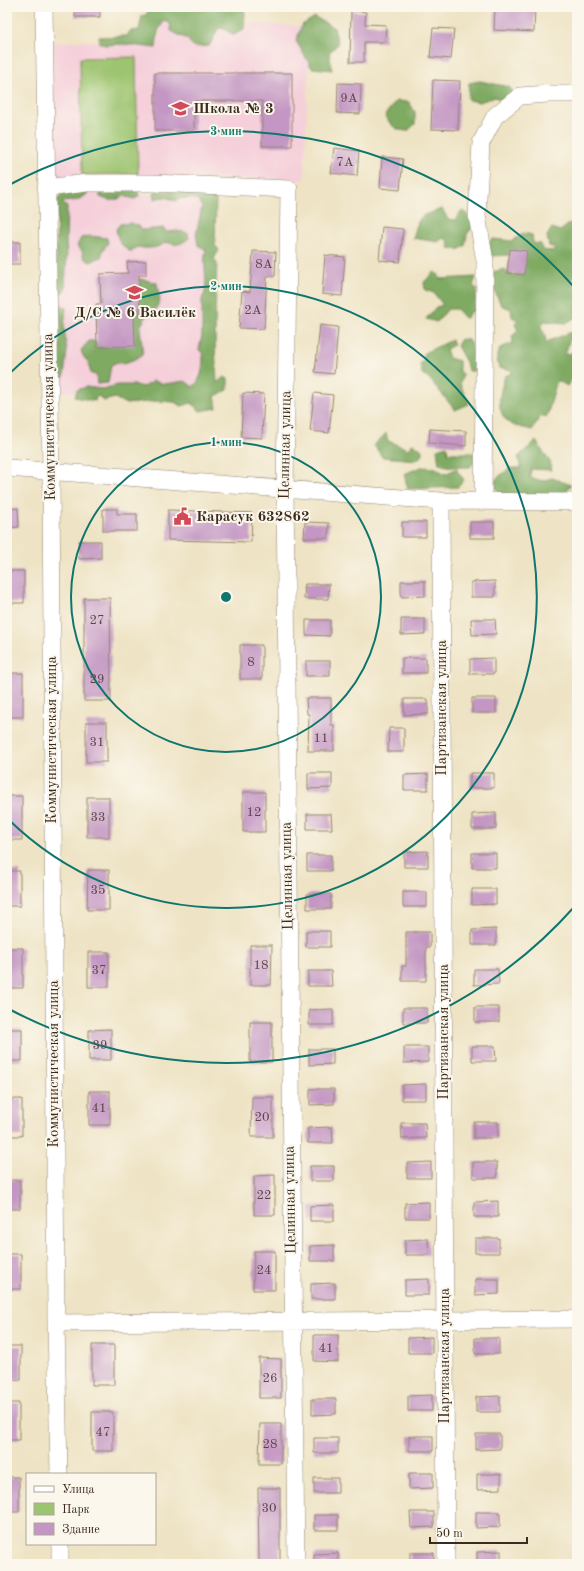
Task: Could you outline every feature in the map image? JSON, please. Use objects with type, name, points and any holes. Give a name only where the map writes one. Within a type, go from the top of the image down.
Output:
[{"type":"street","name":"Коммунистическая улица","points":[[44,7],[51,470],[58,1473]]},
{"type":"street","points":[[483,501],[485,261],[477,216],[481,144],[494,116],[520,96],[577,94]]},
{"type":"street","name":"Целинная улица","points":[[46,188],[87,182],[152,183],[289,189],[285,488],[296,1564]]},
{"type":"street","points":[[7,468],[51,470],[441,501],[577,502]]},
{"type":"street","name":"Партизанская улица","points":[[441,501],[446,1564]]},
{"type":"street","points":[[56,1324],[577,1319]]},
{"type":"street","points":[[60,1545],[60,1564]]},
{"type":"shaded area","name":"Школа № 3","points":[[161,18],[310,27],[304,180],[155,177],[55,182],[52,42],[160,39]]},
{"type":"shaded area","name":"Д/С № 6 Василёк","points":[[87,191],[211,198],[210,387],[162,396],[60,392],[60,196]]},
{"type":"green space","points":[[147,7],[239,7],[245,12],[244,29],[234,35],[224,29],[218,28],[209,46],[194,47],[187,39],[171,31],[170,23],[164,21],[158,31],[156,48],[122,44],[105,45],[100,43],[99,37],[127,36],[130,31],[139,30],[142,16],[147,14],[149,8]]},
{"type":"green space","points":[[315,17],[334,28],[338,44],[329,53],[332,70],[312,68],[296,41],[302,25]]},
{"type":"green space","points":[[136,57],[138,174],[82,175],[80,58]]},
{"type":"green space","points":[[480,81],[509,87],[513,92],[502,100],[495,97],[479,102],[468,100],[469,83]]},
{"type":"green space","points":[[396,101],[409,102],[415,112],[415,124],[408,131],[400,130],[394,127],[385,115]]},
{"type":"green space","points":[[103,190],[138,191],[139,196],[135,199],[123,196],[115,200],[109,200],[100,197]]},
{"type":"green space","points":[[90,191],[78,200],[63,202],[63,204],[67,207],[65,289],[62,293],[56,292],[57,200],[63,194]]},
{"type":"green space","points":[[158,191],[213,194],[216,197],[215,245],[219,250],[214,259],[217,263],[215,353],[217,383],[224,377],[228,379],[228,390],[215,396],[217,408],[200,411],[191,403],[182,406],[174,402],[158,401],[126,404],[115,398],[103,401],[99,396],[96,397],[95,401],[75,397],[77,390],[86,387],[102,389],[118,385],[135,385],[143,387],[153,381],[164,384],[185,381],[193,387],[199,380],[201,375],[203,353],[199,350],[202,335],[202,299],[206,288],[206,250],[198,245],[196,234],[202,207],[197,199],[181,198],[177,201],[161,197],[155,199],[153,197],[154,193]]},
{"type":"green space","points":[[442,209],[448,219],[455,220],[462,210],[473,220],[473,227],[467,234],[465,246],[458,250],[449,248],[448,240],[443,238],[438,242],[413,238],[417,224],[424,215]]},
{"type":"green space","points":[[576,219],[577,256],[572,285],[577,286],[577,319],[574,318],[566,323],[544,321],[541,327],[545,335],[546,342],[572,332],[565,355],[577,351],[577,378],[571,379],[567,386],[557,380],[547,416],[540,417],[532,430],[511,424],[502,414],[500,408],[500,395],[505,376],[512,373],[511,370],[499,368],[497,359],[500,348],[513,343],[512,336],[518,331],[515,324],[518,320],[512,317],[511,309],[501,305],[495,292],[493,272],[504,269],[514,276],[522,269],[521,253],[514,249],[509,255],[490,256],[487,244],[493,239],[513,241],[523,233],[532,235],[533,243],[541,244],[542,250],[552,251],[556,248],[549,246],[547,236],[552,228],[560,231]]},
{"type":"green space","points":[[131,223],[139,226],[142,230],[163,228],[167,232],[177,231],[188,233],[189,238],[178,244],[166,242],[152,248],[137,247],[132,252],[125,248],[121,243],[116,229],[120,224]]},
{"type":"green space","points":[[90,236],[107,238],[108,243],[103,250],[101,257],[90,262],[84,258],[82,251],[77,246],[81,238]]},
{"type":"green space","points":[[434,272],[439,275],[439,279],[476,277],[473,286],[477,289],[474,311],[470,312],[466,319],[457,309],[448,309],[437,322],[426,319],[436,307],[443,305],[434,293],[425,290],[424,282]]},
{"type":"green space","points":[[142,279],[157,283],[160,301],[155,310],[147,315],[140,327],[143,354],[124,363],[116,363],[111,365],[108,383],[97,384],[96,375],[91,374],[88,362],[83,356],[81,350],[89,341],[94,341],[101,348],[109,344],[131,280]]},
{"type":"green space","points":[[62,305],[66,308],[64,327],[67,351],[64,377],[58,379],[56,317],[57,306]]},
{"type":"green space","points":[[461,339],[468,340],[471,346],[477,366],[474,371],[468,371],[466,362],[457,346]]},
{"type":"green space","points":[[452,340],[454,345],[446,349],[449,358],[459,361],[459,370],[463,374],[460,384],[469,404],[455,410],[428,377],[422,374],[420,364],[424,360],[424,353]]},
{"type":"green space","points":[[386,433],[388,441],[408,449],[412,444],[421,449],[423,454],[417,460],[382,457],[374,445]]},
{"type":"green space","points":[[536,441],[550,462],[551,470],[531,469],[530,477],[542,481],[552,478],[571,485],[563,495],[507,497],[492,486],[497,478],[510,468],[521,468],[518,457]]},
{"type":"green space","points":[[447,446],[448,453],[473,453],[475,462],[470,467],[451,467],[439,464],[437,449]]},
{"type":"green space","points":[[421,467],[436,468],[445,474],[456,469],[464,480],[458,487],[408,489],[404,474]]},
{"type":"building","points":[[75,7],[100,7],[100,17],[75,17]]},
{"type":"building","points":[[495,7],[535,7],[534,32],[494,30]]},
{"type":"building","points":[[351,11],[366,12],[365,24],[386,25],[385,42],[364,42],[364,62],[350,62]]},
{"type":"building","points":[[433,28],[454,29],[451,59],[430,57]]},
{"type":"building","points":[[155,73],[292,73],[292,146],[262,146],[262,101],[194,101],[194,131],[155,131]]},
{"type":"building","points":[[433,80],[460,81],[458,130],[431,129]]},
{"type":"building","points":[[338,83],[361,84],[360,114],[337,113]]},
{"type":"building","points":[[334,148],[359,151],[357,176],[331,173]]},
{"type":"building","points":[[382,157],[403,159],[400,190],[380,188]]},
{"type":"building","points":[[382,227],[403,229],[400,262],[379,260]]},
{"type":"building","points":[[7,242],[20,242],[20,264],[7,264]]},
{"type":"building","points":[[510,249],[527,251],[524,275],[507,273]]},
{"type":"building","points":[[253,251],[276,252],[275,276],[267,276],[264,329],[239,328],[242,291],[250,292]]},
{"type":"building","points":[[325,255],[345,257],[342,296],[322,294]]},
{"type":"building","points":[[146,261],[146,275],[139,275],[140,315],[134,315],[135,346],[97,347],[96,304],[101,304],[100,274],[128,273],[127,262]]},
{"type":"building","points":[[320,325],[338,327],[334,374],[315,372]]},
{"type":"building","points":[[243,393],[264,394],[262,438],[241,437]]},
{"type":"building","points":[[314,393],[333,395],[329,433],[310,431]]},
{"type":"building","points":[[430,429],[466,431],[466,446],[429,443]]},
{"type":"building","points":[[18,508],[19,527],[7,528],[7,509]]},
{"type":"building","points":[[103,509],[117,509],[117,514],[137,514],[137,531],[103,531]]},
{"type":"building","points":[[168,510],[252,513],[251,542],[168,540]]},
{"type":"building","points":[[305,522],[329,523],[328,538],[304,538]]},
{"type":"building","points":[[402,522],[426,522],[426,537],[402,537]]},
{"type":"building","points":[[470,522],[494,522],[494,538],[470,538]]},
{"type":"building","points":[[79,541],[101,541],[101,558],[79,559]]},
{"type":"building","points":[[7,571],[24,571],[24,603],[7,603]]},
{"type":"building","points":[[401,581],[425,581],[425,596],[401,597]]},
{"type":"building","points":[[495,581],[495,597],[471,597],[471,582]]},
{"type":"building","points":[[305,584],[329,584],[328,599],[304,599]]},
{"type":"building","points":[[84,598],[110,598],[111,701],[84,701]]},
{"type":"building","points":[[401,619],[425,619],[425,634],[401,635]]},
{"type":"building","points":[[471,619],[495,619],[496,634],[472,635]]},
{"type":"building","points":[[306,620],[330,620],[330,636],[306,635]]},
{"type":"building","points":[[240,645],[262,645],[262,679],[240,679]]},
{"type":"building","points":[[402,658],[426,658],[426,673],[402,673]]},
{"type":"building","points":[[494,658],[494,674],[470,674],[470,659]]},
{"type":"building","points":[[306,661],[330,661],[330,676],[306,676]]},
{"type":"building","points":[[7,673],[23,673],[23,717],[7,717]]},
{"type":"building","points":[[306,698],[331,698],[331,725],[334,725],[334,751],[308,751],[309,714],[307,714]]},
{"type":"building","points":[[472,698],[496,698],[496,713],[472,713]]},
{"type":"building","points":[[404,699],[428,699],[428,714],[404,715]]},
{"type":"building","points":[[86,722],[107,722],[107,762],[86,762]]},
{"type":"building","points":[[389,728],[404,728],[404,752],[388,752]]},
{"type":"building","points":[[308,773],[332,773],[332,788],[308,789]]},
{"type":"building","points":[[470,773],[494,773],[494,788],[470,788]]},
{"type":"building","points":[[428,774],[428,790],[404,790],[404,775]]},
{"type":"building","points":[[243,792],[265,792],[265,832],[243,832]]},
{"type":"building","points":[[7,796],[22,796],[22,840],[7,840]]},
{"type":"building","points":[[87,797],[109,797],[109,837],[87,837]]},
{"type":"building","points":[[496,813],[496,829],[472,829],[472,814]]},
{"type":"building","points":[[307,814],[331,814],[332,829],[307,829]]},
{"type":"building","points":[[428,851],[428,867],[404,867],[404,852]]},
{"type":"building","points":[[472,853],[496,853],[496,868],[472,868]]},
{"type":"building","points":[[307,855],[331,855],[331,871],[307,871]]},
{"type":"building","points":[[88,870],[109,870],[109,910],[87,910]]},
{"type":"building","points":[[7,871],[20,871],[20,906],[7,906]]},
{"type":"building","points":[[472,889],[496,889],[496,904],[472,905]]},
{"type":"building","points":[[403,892],[427,892],[427,907],[403,907]]},
{"type":"building","points":[[307,894],[331,894],[331,909],[307,909]]},
{"type":"building","points":[[496,929],[496,945],[472,945],[472,930]]},
{"type":"building","points":[[306,931],[330,931],[330,947],[306,947]]},
{"type":"building","points":[[406,932],[430,932],[430,947],[426,947],[426,981],[402,981],[402,966],[406,966]]},
{"type":"building","points":[[250,945],[272,945],[271,985],[250,985]]},
{"type":"building","points":[[7,948],[23,948],[23,988],[7,988]]},
{"type":"building","points":[[88,952],[109,952],[109,987],[88,987]]},
{"type":"building","points":[[474,969],[498,969],[499,984],[474,985]]},
{"type":"building","points":[[308,971],[331,971],[332,986],[308,986]]},
{"type":"building","points":[[475,1007],[499,1007],[499,1022],[475,1022]]},
{"type":"building","points":[[403,1008],[427,1008],[427,1023],[403,1023]]},
{"type":"building","points":[[333,1009],[333,1025],[309,1025],[309,1010]]},
{"type":"building","points":[[250,1022],[272,1022],[272,1062],[250,1062]]},
{"type":"building","points":[[7,1029],[22,1029],[22,1061],[7,1061]]},
{"type":"building","points":[[111,1029],[111,1060],[89,1060],[89,1030]]},
{"type":"building","points":[[472,1046],[495,1046],[496,1061],[472,1061]]},
{"type":"building","points":[[404,1047],[428,1047],[428,1062],[404,1063]]},
{"type":"building","points":[[309,1049],[333,1049],[333,1064],[309,1065]]},
{"type":"building","points":[[426,1084],[426,1100],[402,1100],[402,1085]]},
{"type":"building","points":[[310,1089],[334,1089],[334,1104],[310,1105]]},
{"type":"building","points":[[89,1091],[110,1091],[110,1125],[89,1125]]},
{"type":"building","points":[[252,1097],[273,1097],[273,1137],[251,1137]]},
{"type":"building","points":[[7,1099],[22,1099],[22,1136],[7,1136]]},
{"type":"building","points":[[474,1122],[498,1122],[498,1138],[474,1138]]},
{"type":"building","points":[[401,1123],[425,1123],[426,1138],[402,1139]]},
{"type":"building","points":[[332,1127],[333,1143],[308,1143],[308,1128]]},
{"type":"building","points":[[431,1162],[431,1178],[407,1178],[407,1163]]},
{"type":"building","points":[[473,1162],[497,1162],[497,1178],[473,1178]]},
{"type":"building","points":[[310,1166],[334,1166],[334,1181],[310,1181]]},
{"type":"building","points":[[275,1175],[275,1215],[254,1215],[254,1176]]},
{"type":"building","points":[[7,1180],[20,1180],[20,1209],[7,1209]]},
{"type":"building","points":[[498,1201],[498,1217],[474,1217],[474,1202]]},
{"type":"building","points":[[429,1202],[429,1218],[405,1218],[405,1203]]},
{"type":"building","points":[[334,1205],[334,1221],[310,1221],[310,1206]]},
{"type":"building","points":[[475,1238],[499,1238],[499,1253],[475,1253]]},
{"type":"building","points":[[428,1239],[429,1255],[405,1255],[405,1240]]},
{"type":"building","points":[[334,1245],[334,1261],[310,1261],[310,1246]]},
{"type":"building","points":[[254,1251],[275,1251],[275,1290],[253,1290]]},
{"type":"building","points":[[7,1254],[21,1254],[21,1289],[7,1289]]},
{"type":"building","points":[[429,1279],[429,1295],[405,1295],[405,1280]]},
{"type":"building","points":[[475,1279],[499,1279],[499,1294],[475,1295]]},
{"type":"building","points":[[335,1283],[335,1299],[311,1299],[311,1284]]},
{"type":"building","points":[[314,1335],[338,1335],[338,1362],[314,1361]]},
{"type":"building","points":[[432,1337],[432,1353],[408,1353],[408,1338]]},
{"type":"building","points":[[475,1338],[499,1338],[499,1354],[475,1354]]},
{"type":"building","points":[[92,1345],[114,1345],[114,1385],[92,1385]]},
{"type":"building","points":[[7,1346],[21,1346],[21,1380],[7,1380]]},
{"type":"building","points":[[259,1358],[281,1359],[281,1398],[259,1398]]},
{"type":"building","points":[[432,1395],[432,1411],[408,1411],[408,1396]]},
{"type":"building","points":[[500,1396],[500,1412],[476,1412],[476,1397]]},
{"type":"building","points":[[312,1399],[336,1399],[336,1414],[312,1415]]},
{"type":"building","points":[[7,1403],[19,1403],[19,1440],[7,1440]]},
{"type":"building","points":[[92,1412],[113,1412],[113,1451],[92,1451]]},
{"type":"building","points":[[260,1424],[281,1424],[281,1464],[259,1464]]},
{"type":"building","points":[[476,1434],[500,1434],[500,1449],[476,1450]]},
{"type":"building","points":[[409,1436],[433,1436],[433,1451],[409,1451]]},
{"type":"building","points":[[314,1438],[338,1438],[338,1453],[314,1453]]},
{"type":"building","points":[[409,1473],[433,1473],[433,1488],[409,1489]]},
{"type":"building","points":[[477,1474],[501,1474],[501,1489],[477,1490]]},
{"type":"building","points":[[7,1477],[19,1477],[19,1512],[7,1512]]},
{"type":"building","points":[[314,1478],[338,1478],[338,1493],[314,1493]]},
{"type":"building","points":[[258,1488],[280,1488],[280,1564],[259,1564]]},
{"type":"building","points":[[410,1512],[434,1512],[434,1527],[411,1528]]},
{"type":"building","points":[[476,1512],[500,1512],[500,1527],[476,1528]]},
{"type":"building","points":[[314,1515],[338,1515],[338,1530],[314,1530]]},
{"type":"building","points":[[501,1551],[501,1564],[477,1564],[477,1552]]},
{"type":"building","points":[[338,1553],[338,1564],[314,1564],[314,1554]]},
{"type":"building","points":[[410,1553],[434,1553],[434,1564],[410,1564]]},
{"type":"place","name":"Школа № 3","points":[[180,109]]},
{"type":"place","name":"Д/С № 6 Василёк","points":[[135,292]]},
{"type":"place","name":"Карасук 632862","points":[[183,517]]}]
